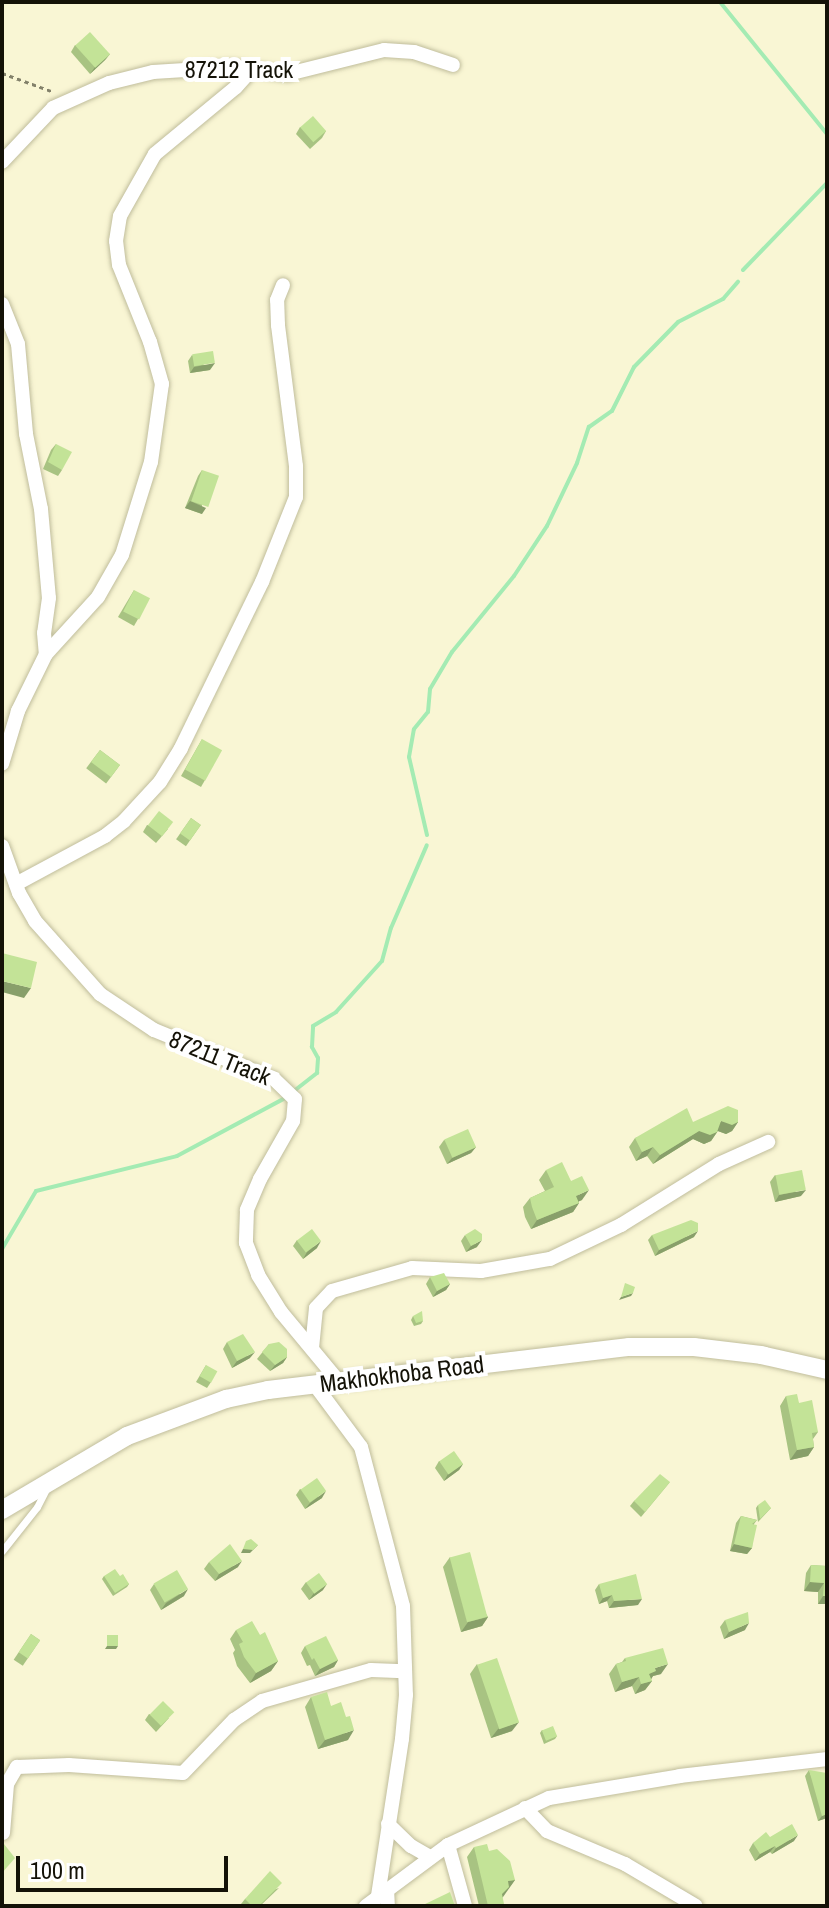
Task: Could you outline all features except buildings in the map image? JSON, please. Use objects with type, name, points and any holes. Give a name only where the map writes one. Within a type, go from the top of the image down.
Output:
[{"type":"street","name":"87212 Track","points":[[2,162],[53,108],[68,99],[153,72],[252,69],[288,74],[384,50],[414,52],[453,65]]},
{"type":"street","points":[[2,764],[18,711],[46,654],[98,597],[122,555],[151,462],[162,384],[150,342],[119,265],[116,241],[120,216],[155,154],[236,87],[252,69]]},
{"type":"street","points":[[16,884],[105,836],[124,821],[160,782],[181,748],[262,582],[296,497],[296,466],[278,325],[277,300],[283,285]]},
{"type":"street","points":[[2,304],[18,344],[26,434],[47,551],[49,598],[44,633],[46,654]]},
{"type":"street","name":"87211 Track","points":[[2,846],[16,884],[35,921],[62,954],[129,1017],[195,1050],[274,1079],[290,1094],[293,1121],[260,1179],[247,1210],[246,1243],[268,1293],[340,1383]]},
{"type":"street","points":[[312,1348],[316,1308],[322,1300],[341,1288],[412,1268],[481,1271],[550,1259],[621,1225],[685,1184],[768,1142]]},
{"type":"street","name":"Makhokhoba Road","points":[[2,1510],[127,1436],[226,1399],[315,1385],[629,1347],[694,1347],[761,1355],[827,1370]]},
{"type":"street","points":[[315,1385],[351,1430],[364,1457],[403,1606],[406,1695],[398,1779],[388,1824],[380,1899]]},
{"type":"street","points":[[3,1833],[7,1784],[17,1767],[69,1765],[183,1773],[234,1720],[262,1701],[371,1670],[404,1671]]},
{"type":"street","points":[[380,1899],[448,1845],[549,1798],[607,1786],[827,1759]]},
{"type":"street","points":[[525,1808],[547,1831],[625,1864],[696,1906]]},
{"type":"street","points":[[388,1824],[411,1846],[430,1857]]},
{"type":"street","points":[[448,1845],[465,1906]]},
{"type":"lane","points":[[2,1551],[37,1507],[51,1480]]},
{"type":"path","points":[[2,73],[35,83],[68,99]]},
{"type":"waterway","points":[[720,2],[827,134]]},
{"type":"waterway","points":[[743,270],[827,183]]},
{"type":"waterway","points":[[427,835],[409,757],[414,729],[428,712],[430,689],[452,652],[514,576],[547,526],[577,463],[589,427],[612,411],[634,367],[678,322],[723,299],[738,282]]},
{"type":"waterway","points":[[2,1249],[36,1191],[177,1156],[285,1098],[317,1073],[318,1058],[312,1047],[313,1026],[336,1012],[382,961],[391,928],[427,845]]}]
